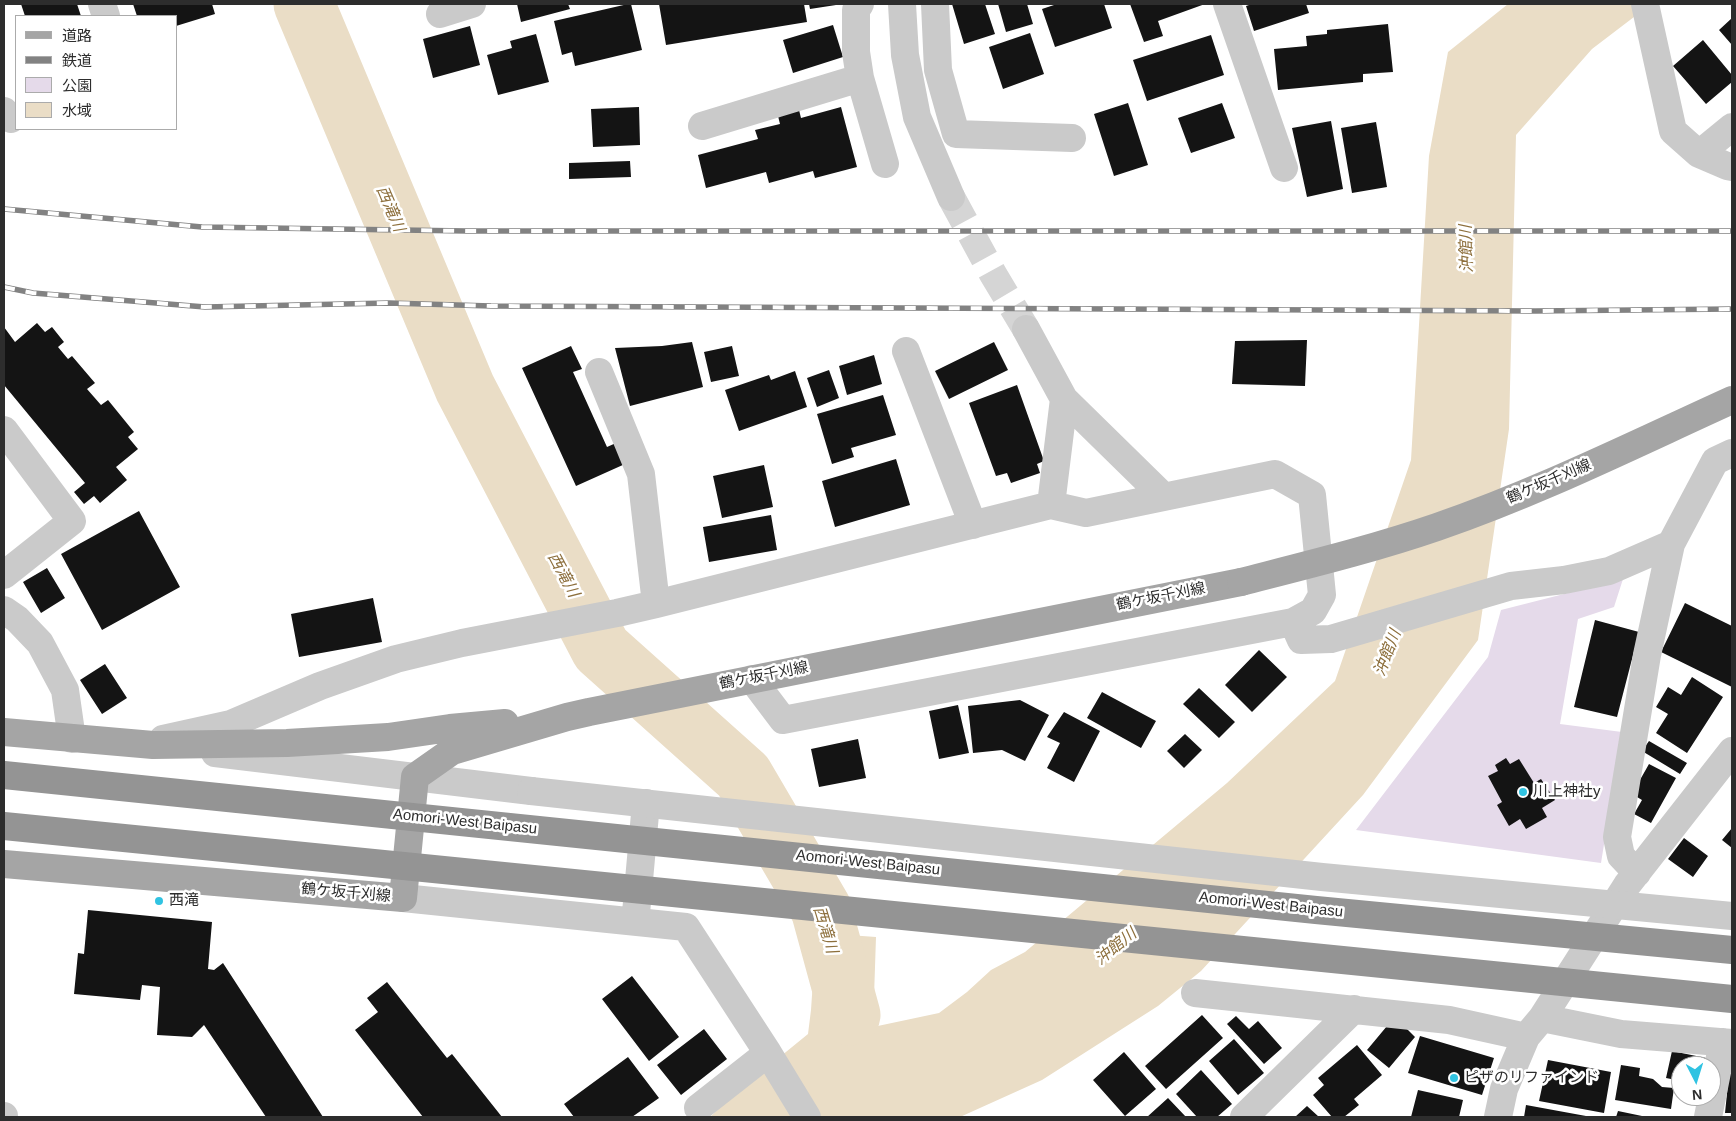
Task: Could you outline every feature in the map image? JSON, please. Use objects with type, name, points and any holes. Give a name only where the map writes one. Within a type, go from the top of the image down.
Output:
[{"type":"highway","name":"Aomori-West Baipasu","points":[[4,775],[1732,950]]},
{"type":"highway","points":[[4,826],[1732,999]]},
{"type":"main road","name":"鶴ケ坂千刈線","points":[[4,732],[146,745],[287,743],[388,737],[578,714],[1241,582],[1351,554],[1438,527],[1546,485],[1732,400]]},
{"type":"main road","name":"鶴ケ坂千刈線","points":[[4,864],[403,898],[415,777],[452,751],[578,714]]},
{"type":"street","points":[[440,14],[472,4]]},
{"type":"street","points":[[860,4],[856,10],[856,52],[860,78],[885,164]]},
{"type":"street","points":[[902,4],[905,55],[917,117],[951,197]]},
{"type":"street","points":[[935,4],[938,70],[956,134],[1072,138]]},
{"type":"street","points":[[1227,4],[1284,168]]},
{"type":"street","points":[[1647,15],[1673,131],[1699,154],[1727,166],[1732,166]]},
{"type":"street","points":[[702,126],[860,78]]},
{"type":"street","points":[[1699,154],[1732,127]]},
{"type":"street","points":[[1026,329],[1064,399],[1163,496]]},
{"type":"street","points":[[906,351],[974,525]]},
{"type":"street","points":[[598,372],[641,474],[656,604]]},
{"type":"street","points":[[1051,505],[1064,399]]},
{"type":"street","points":[[4,430],[72,521],[4,574]]},
{"type":"street","points":[[1637,873],[1621,856],[1617,837],[1647,655],[1671,544],[1715,461],[1732,453]]},
{"type":"street","points":[[146,745],[231,724],[320,686],[396,660],[462,643],[618,613],[1051,505],[1086,513],[1275,474],[1312,495],[1322,595],[1312,611],[1293,622],[783,720],[752,679]]},
{"type":"street","points":[[1293,622],[1301,640],[1331,639],[1511,586],[1564,580],[1609,570],[1671,544]]},
{"type":"street","points":[[4,610],[17,619],[40,643],[65,690],[72,739]]},
{"type":"street","points":[[146,745],[531,791],[1322,878],[1732,916]]},
{"type":"street","points":[[1498,1117],[1504,1089],[1534,1028],[1627,885],[1732,751]]},
{"type":"street","points":[[635,922],[646,803]]},
{"type":"street","points":[[403,898],[686,927],[768,1052],[807,1117]]},
{"type":"street","points":[[1195,993],[1534,1028],[1728,1043],[1708,1117]]},
{"type":"street","points":[[1244,1117],[1354,1009]]},
{"type":"street","points":[[698,1108],[768,1052]]},
{"type":"green space","points":[[1623,579],[1614,607],[1578,619],[1560,724],[1622,732],[1601,863],[1356,830],[1488,657],[1501,610]]},
{"type":"water","name":"沖館川","points":[[1508,4],[1651,4],[1592,49],[1516,135],[1509,429],[1478,640],[1363,795],[1201,971],[1158,1006],[1042,1080],[960,1117],[710,1117],[732,1096],[808,1034],[814,965],[807,932],[876,937],[873,1027],[939,1013],[967,992],[991,970],[1025,952],[1227,783],[1335,681],[1411,460],[1429,156],[1448,52]]},
{"type":"building","points":[[21,4],[77,4],[81,15],[25,15]]},
{"type":"building","points":[[133,4],[212,4],[215,14],[178,25],[178,15],[137,15]]},
{"type":"building","points":[[517,4],[568,4],[570,9],[521,22]]},
{"type":"building","points":[[631,4],[642,50],[575,66],[572,52],[562,55],[554,21]]},
{"type":"building","points":[[659,4],[804,4],[807,22],[666,45]]},
{"type":"building","points":[[809,4],[836,4],[836,5],[810,9]]},
{"type":"building","points":[[952,4],[985,4],[995,34],[964,44]]},
{"type":"building","points":[[998,4],[1027,4],[1033,24],[1006,32]]},
{"type":"building","points":[[1057,4],[1104,4],[1112,28],[1055,47],[1042,9]]},
{"type":"building","points":[[1130,4],[1205,4],[1158,21],[1163,36],[1144,42]]},
{"type":"building","points":[[1252,4],[1306,4],[1309,13],[1254,31],[1246,6]]},
{"type":"building","points":[[1732,18],[1732,45],[1719,30]]},
{"type":"building","points":[[1388,24],[1393,72],[1363,74],[1363,82],[1278,90],[1274,49],[1307,46],[1306,36],[1327,34],[1327,30]]},
{"type":"building","points":[[833,25],[843,57],[793,73],[783,40]]},
{"type":"building","points":[[470,26],[480,65],[433,78],[423,39]]},
{"type":"building","points":[[1030,33],[1044,74],[1003,89],[989,47]]},
{"type":"building","points":[[536,34],[549,82],[498,95],[487,55],[512,48],[510,41]]},
{"type":"building","points":[[1211,35],[1224,75],[1147,101],[1133,60]]},
{"type":"building","points":[[1703,40],[1732,75],[1732,82],[1706,104],[1673,66]]},
{"type":"building","points":[[1128,103],[1148,165],[1114,176],[1094,114]]},
{"type":"building","points":[[1222,103],[1235,138],[1191,153],[1178,118]]},
{"type":"building","points":[[639,107],[640,145],[593,147],[591,109]]},
{"type":"building","points":[[841,107],[857,167],[815,178],[813,171],[769,183],[766,172],[706,188],[698,155],[758,139],[755,130],[780,124],[778,116],[799,110],[801,118]]},
{"type":"building","points":[[1331,121],[1343,189],[1307,197],[1292,128]]},
{"type":"building","points":[[1376,122],[1387,187],[1352,193],[1341,128]]},
{"type":"building","points":[[630,161],[631,177],[569,179],[569,163]]},
{"type":"building","points":[[37,323],[45,332],[52,327],[64,342],[58,347],[68,359],[72,356],[95,383],[87,389],[101,405],[108,400],[134,432],[128,437],[138,449],[116,467],[127,480],[100,503],[94,496],[84,504],[74,492],[85,483],[4,385],[4,327],[15,342]]},
{"type":"building","points":[[1307,340],[1305,386],[1232,384],[1235,341]]},
{"type":"building","points":[[692,342],[703,387],[630,406],[615,348],[662,346]]},
{"type":"building","points":[[994,342],[1008,370],[949,399],[935,371]]},
{"type":"building","points":[[571,346],[582,369],[573,372],[607,447],[616,443],[625,464],[576,486],[522,368]]},
{"type":"building","points":[[732,346],[739,376],[711,382],[704,352]]},
{"type":"building","points":[[874,355],[882,384],[847,395],[839,366]]},
{"type":"building","points":[[829,370],[839,398],[817,407],[807,378]]},
{"type":"building","points":[[795,371],[807,407],[739,431],[725,390],[769,375],[771,380]]},
{"type":"building","points":[[1017,385],[1044,461],[1037,464],[1040,473],[1011,483],[1007,473],[996,476],[969,403]]},
{"type":"building","points":[[883,395],[896,435],[851,448],[854,457],[832,464],[817,414]]},
{"type":"building","points":[[896,459],[910,505],[835,527],[822,481]]},
{"type":"building","points":[[764,465],[773,507],[722,518],[713,476]]},
{"type":"building","points":[[139,511],[180,587],[102,630],[61,554]]},
{"type":"building","points":[[771,515],[777,550],[709,562],[703,527]]},
{"type":"building","points":[[47,568],[65,598],[41,613],[23,582]]},
{"type":"building","points":[[373,598],[382,642],[299,657],[291,614]]},
{"type":"building","points":[[1685,603],[1732,626],[1732,687],[1661,652]]},
{"type":"building","points":[[1595,620],[1639,632],[1617,717],[1574,707]]},
{"type":"building","points":[[1259,650],[1287,677],[1252,712],[1225,685]]},
{"type":"building","points":[[105,664],[127,698],[102,714],[80,680]]},
{"type":"building","points":[[1692,677],[1723,697],[1687,753],[1656,733],[1668,714],[1656,707],[1668,687],[1681,695]]},
{"type":"building","points":[[1199,688],[1235,722],[1219,738],[1183,704]]},
{"type":"building","points":[[1102,692],[1156,721],[1141,748],[1087,718]]},
{"type":"building","points":[[1020,700],[1049,715],[1025,761],[1002,750],[973,753],[968,706]]},
{"type":"building","points":[[958,705],[969,753],[939,759],[929,711]]},
{"type":"building","points":[[1064,712],[1100,731],[1074,782],[1047,768],[1060,743],[1047,737]]},
{"type":"building","points":[[1185,734],[1202,750],[1184,768],[1167,751]]},
{"type":"building","points":[[858,739],[866,778],[819,787],[811,749]]},
{"type":"building","points":[[1649,741],[1687,763],[1680,774],[1642,751]]},
{"type":"building","name":"川上神社y","points":[[1506,758],[1510,764],[1519,759],[1534,783],[1541,779],[1555,800],[1542,808],[1547,817],[1526,829],[1520,819],[1509,826],[1497,805],[1502,802],[1488,776],[1498,771],[1495,765]]},
{"type":"building","points":[[1649,764],[1676,778],[1651,823],[1634,814],[1642,800],[1632,794]]},
{"type":"building","points":[[1732,828],[1732,848],[1722,840]]},
{"type":"building","points":[[1684,838],[1708,856],[1693,877],[1668,859]]},
{"type":"building","points":[[88,910],[212,922],[208,969],[214,970],[223,963],[323,1117],[266,1117],[204,1025],[192,1037],[157,1035],[160,987],[142,985],[140,1000],[74,994],[78,953],[84,954]]},
{"type":"building","points":[[632,976],[679,1037],[649,1061],[602,999]]},
{"type":"building","points":[[387,982],[447,1058],[452,1054],[502,1117],[423,1117],[355,1030],[378,1012],[367,998]]},
{"type":"building","points":[[1202,1015],[1223,1038],[1166,1089],[1145,1066]]},
{"type":"building","points":[[1236,1016],[1249,1029],[1258,1021],[1282,1048],[1264,1064],[1227,1024]]},
{"type":"building","points":[[1387,1026],[1407,1029],[1415,1037],[1389,1068],[1367,1050]]},
{"type":"building","points":[[704,1029],[727,1059],[681,1095],[657,1065]]},
{"type":"building","points":[[1420,1036],[1494,1058],[1482,1095],[1408,1073]]},
{"type":"building","points":[[1234,1039],[1264,1073],[1238,1095],[1209,1061]]},
{"type":"building","points":[[1357,1045],[1382,1075],[1354,1099],[1359,1105],[1344,1117],[1332,1117],[1313,1095],[1324,1085],[1318,1078]]},
{"type":"building","points":[[1672,1051],[1696,1056],[1671,1056],[1671,1079],[1666,1078]]},
{"type":"building","points":[[1124,1052],[1156,1089],[1125,1116],[1093,1080]]},
{"type":"building","points":[[628,1057],[659,1098],[632,1117],[574,1117],[564,1104]]},
{"type":"building","points":[[1548,1060],[1611,1072],[1604,1113],[1539,1101]]},
{"type":"building","points":[[1621,1065],[1640,1068],[1639,1076],[1653,1079],[1662,1087],[1671,1088],[1671,1109],[1615,1100]]},
{"type":"building","points":[[1201,1070],[1232,1104],[1217,1117],[1197,1117],[1176,1094]]},
{"type":"building","points":[[1729,1074],[1732,1074],[1732,1113],[1725,1113]]},
{"type":"building","points":[[1418,1090],[1463,1100],[1459,1117],[1411,1117]]},
{"type":"building","points":[[1168,1098],[1186,1117],[1147,1117]]},
{"type":"building","points":[[1526,1105],[1586,1116],[1586,1117],[1524,1117]]},
{"type":"building","points":[[1307,1106],[1319,1117],[1295,1117]]},
{"type":"building","points":[[1618,1111],[1642,1116],[1642,1117],[1616,1117]]},
{"type":"waterway","name":"西滝川","points":[[304,4],[465,388],[601,649],[743,776],[821,909],[850,1015]]},
{"type":"tunnel","points":[[951,197],[993,274],[1026,329]]},
{"type":"railway","points":[[4,209],[202,227],[467,231],[1732,231]]},
{"type":"railway","points":[[4,287],[33,293],[205,307],[389,303],[491,306],[1535,311],[1732,309]]},
{"type":"place","name":"川上神社y","points":[[1523,792]]},
{"type":"place","name":"西滝","points":[[159,901]]},
{"type":"place","name":"ピザのリファインド","points":[[1454,1078]]}]
